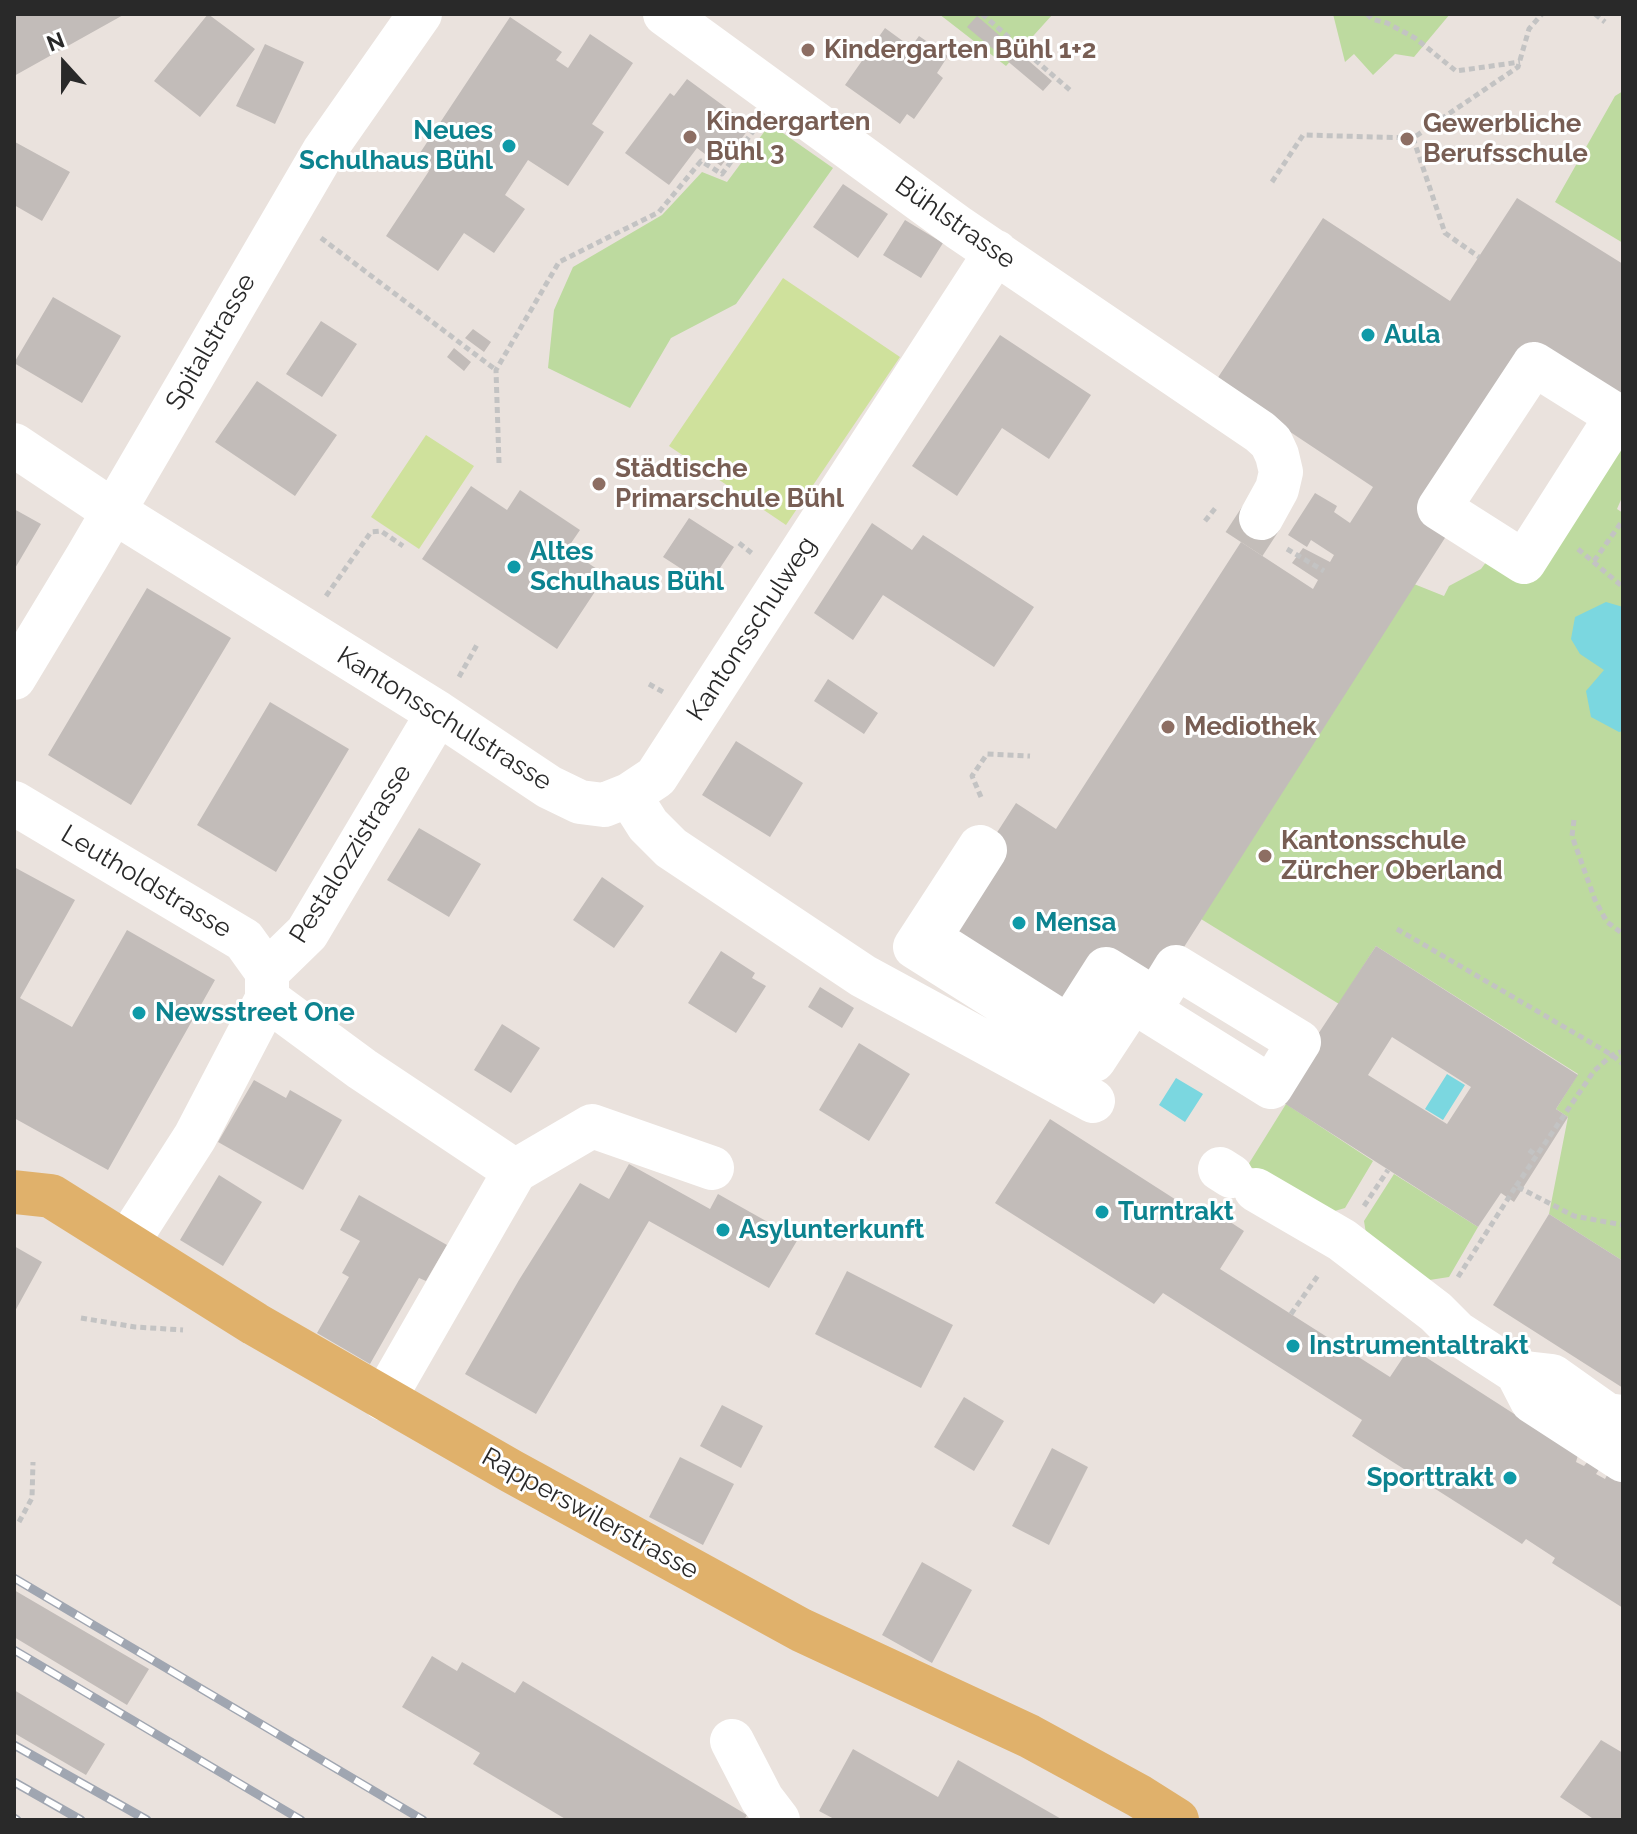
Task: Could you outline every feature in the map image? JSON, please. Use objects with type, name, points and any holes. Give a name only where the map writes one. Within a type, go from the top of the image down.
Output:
[{"type":"main road","name":"Rapperswilerstrasse","points":[[14,1192],[51,1196],[255,1324],[384,1399],[801,1630],[1029,1736],[1177,1820]]},
{"type":"main road","name":"Rapperswilerstrasse","points":[[14,1203],[32,1221],[355,1416],[788,1656],[950,1730],[1120,1820]]},
{"type":"street","name":"Spitalstrasse","points":[[14,678],[324,151],[420,14]]},
{"type":"street","name":"Bühlstrasse","points":[[665,14],[996,252],[1260,432],[1271,442],[1281,472],[1277,489],[1261,518]]},
{"type":"street","name":"Kantonsschulweg","points":[[629,795],[656,777],[996,252]]},
{"type":"street","name":"Kantonsschulstrasse","points":[[14,445],[113,511],[438,713],[549,787],[580,802],[604,805],[629,795]]},
{"type":"street","name":"Pestalozzistrasse","points":[[127,1243],[195,1137],[267,986],[307,933],[438,713]]},
{"type":"street","points":[[629,795],[648,825],[671,848],[863,976],[1093,1101]]},
{"type":"street","name":"Leutholdstrasse","points":[[14,803],[244,940],[267,986],[362,1069],[515,1171]]},
{"type":"street","points":[[980,847],[985,850],[929,938],[1069,1027],[1106,969],[1140,990],[1094,1060],[915,947],[980,847]]},
{"type":"street","points":[[384,1399],[515,1171],[592,1126],[712,1168]]},
{"type":"street","points":[[1236,1178],[1342,1240],[1436,1312],[1457,1333],[1517,1372],[1552,1376],[1607,1415],[1623,1417]]},
{"type":"street","points":[[1517,1372],[1532,1401],[1623,1460]]},
{"type":"street","points":[[732,1741],[762,1799],[778,1820]]},
{"type":"path","points":[[982,14],[1071,91]]},
{"type":"path","points":[[1367,14],[1415,38],[1456,71],[1520,62]]},
{"type":"path","points":[[1272,182],[1303,135],[1413,138],[1518,67],[1529,29],[1542,14]]},
{"type":"path","points":[[1595,14],[1605,22]]},
{"type":"path","points":[[499,463],[496,370],[559,262],[659,212],[701,161],[722,174],[758,125]]},
{"type":"path","points":[[1413,138],[1445,233],[1479,257]]},
{"type":"path","points":[[287,212],[496,370]]},
{"type":"path","points":[[1205,521],[1217,506]]},
{"type":"path","points":[[1594,561],[1623,520]]},
{"type":"path","points":[[1545,529],[1594,561],[1623,587]]},
{"type":"path","points":[[303,630],[371,532],[381,531],[403,546]]},
{"type":"path","points":[[981,797],[972,776],[987,754],[1030,756]]},
{"type":"path","points":[[1574,820],[1572,836],[1595,900],[1607,922],[1623,934]]},
{"type":"path","points":[[1397,929],[1623,1064]]},
{"type":"path","points":[[1436,1312],[1594,1071],[1612,1055],[1623,1051]]},
{"type":"path","points":[[1529,1150],[1537,1156]]},
{"type":"path","points":[[1516,1186],[1574,1216],[1623,1225]]},
{"type":"path","points":[[1291,1314],[1323,1269]]},
{"type":"path","points":[[81,1318],[146,1328],[210,1330]]},
{"type":"path","points":[[19,1522],[32,1498],[33,1462]]},
{"type":"green space","points":[[939,14],[1053,14],[1006,66]]},
{"type":"green space","points":[[1333,14],[1450,14],[1414,57],[1395,54],[1373,75],[1354,54],[1345,62]]},
{"type":"green space","points":[[1623,91],[1623,243],[1555,202],[1615,96]]},
{"type":"green space","points":[[770,124],[833,168],[736,304],[671,338],[630,408],[548,368],[554,310],[573,267],[662,215],[702,172],[727,182]]},
{"type":"green space","points":[[783,278],[900,357],[786,525],[669,446]]},
{"type":"green space","points":[[1623,420],[1623,495],[1617,509],[1623,513],[1623,1261],[1549,1214],[1568,1117],[1556,1109],[1578,1074],[1376,946],[1339,1004],[1201,919],[1414,584],[1444,596],[1449,586],[1481,569],[1498,546],[1523,562]]},
{"type":"green space","points":[[426,435],[474,466],[419,549],[371,517]]},
{"type":"green space","points":[[1286,1104],[1373,1161],[1345,1208],[1321,1215],[1248,1165]]},
{"type":"green space","points":[[1394,1174],[1478,1227],[1449,1277],[1423,1281],[1368,1246],[1364,1221]]},
{"type":"water","points":[[1606,602],[1623,607],[1623,731],[1619,732],[1591,717],[1586,691],[1604,670],[1580,654],[1571,639],[1575,617]]},
{"type":"water","points":[[1447,1074],[1465,1085],[1443,1120],[1425,1109]]},
{"type":"water","points":[[1176,1078],[1203,1094],[1185,1122],[1159,1105]]},
{"type":"building","points":[[125,14],[14,76],[14,16]]},
{"type":"building","points":[[208,14],[255,49],[200,117],[154,81]]},
{"type":"building","points":[[977,16],[1052,81],[1043,91],[967,27]]},
{"type":"building","name":"Neues Schulhaus Bühl","points":[[510,17],[562,52],[556,60],[568,68],[590,34],[633,63],[592,124],[604,132],[568,186],[528,160],[505,195],[525,209],[494,253],[464,233],[438,271],[386,236],[429,171],[414,162]]},
{"type":"building","points":[[885,28],[911,47],[919,36],[948,56],[937,73],[943,78],[914,119],[907,114],[900,124],[845,85]]},
{"type":"building","points":[[265,44],[304,62],[275,124],[236,106]]},
{"type":"building","name":"Kindergarten Bühl 3","points":[[687,79],[751,126],[721,166],[697,148],[669,185],[625,153],[670,93],[674,96]]},
{"type":"building","points":[[15,142],[70,172],[42,221],[14,205]]},
{"type":"building","points":[[843,184],[888,214],[858,258],[813,227]]},
{"type":"building","points":[[1517,198],[1623,264],[1623,420],[1534,364],[1457,519],[1177,958],[1069,1027],[929,938],[1016,803],[1056,829],[1241,542],[1313,589],[1318,580],[1292,563],[1303,548],[1330,562],[1334,555],[1311,540],[1307,547],[1288,535],[1315,493],[1337,506],[1334,512],[1350,523],[1373,487],[1215,382],[1323,218],[1450,301]]},
{"type":"building","points":[[905,220],[943,243],[921,278],[883,255]]},
{"type":"building","points":[[53,297],[121,336],[82,403],[14,363]]},
{"type":"building","points":[[321,321],[357,344],[322,397],[286,374]]},
{"type":"building","points":[[473,329],[491,342],[484,352],[465,338]]},
{"type":"building","points":[[1000,335],[1091,395],[1049,459],[1002,428],[957,496],[912,466]]},
{"type":"building","points":[[454,348],[471,362],[464,371],[447,357]]},
{"type":"building","points":[[257,381],[337,435],[295,496],[215,442]]},
{"type":"building","name":"Altes Schulhaus Bühl","points":[[471,486],[507,510],[520,490],[580,530],[567,549],[606,575],[557,649],[422,559]]},
{"type":"building","points":[[14,509],[41,524],[14,570]]},
{"type":"building","points":[[689,518],[734,547],[708,586],[663,557]]},
{"type":"building","points":[[872,523],[912,550],[923,535],[1034,607],[994,667],[883,595],[853,640],[814,613]]},
{"type":"building","points":[[147,588],[231,638],[131,805],[48,755]]},
{"type":"building","points":[[828,679],[878,713],[864,734],[814,701]]},
{"type":"building","points":[[270,702],[349,749],[276,872],[197,825]]},
{"type":"building","points":[[736,741],[803,783],[770,837],[702,795]]},
{"type":"building","points":[[419,828],[481,864],[449,917],[387,880]]},
{"type":"building","name":"Newsstreet One","points":[[14,867],[75,900],[20,998],[72,1027],[127,930],[215,980],[108,1170],[14,1118]]},
{"type":"building","points":[[602,877],[644,906],[614,948],[573,920]]},
{"type":"building","points":[[1376,946],[1578,1075],[1556,1109],[1568,1117],[1514,1202],[1501,1193],[1478,1227],[1276,1098]],"holes":[[[1392,1037],[1471,1087],[1447,1124],[1368,1075]]]},
{"type":"building","points":[[721,951],[755,973],[752,978],[766,986],[736,1033],[688,1003]]},
{"type":"building","points":[[820,987],[854,1008],[842,1028],[808,1007]]},
{"type":"building","points":[[502,1024],[540,1048],[511,1093],[474,1070]]},
{"type":"building","points":[[859,1043],[910,1074],[869,1141],[819,1110]]},
{"type":"building","points":[[254,1080],[286,1098],[290,1090],[342,1120],[303,1190],[218,1142]]},
{"type":"building","points":[[1050,1119],[1209,1221],[1215,1212],[1244,1231],[1220,1269],[1390,1377],[1410,1347],[1578,1455],[1576,1462],[1584,1466],[1588,1461],[1600,1468],[1596,1474],[1605,1479],[1608,1473],[1623,1483],[1623,1608],[1552,1563],[1555,1558],[1526,1539],[1522,1544],[1352,1436],[1362,1420],[1163,1293],[1154,1304],[995,1203]]},
{"type":"building","points":[[629,1164],[710,1209],[718,1194],[798,1239],[769,1288],[649,1221],[536,1414],[465,1374],[580,1183],[609,1199]]},
{"type":"building","points":[[219,1175],[262,1202],[223,1266],[180,1240]]},
{"type":"building","points":[[359,1195],[447,1245],[426,1281],[419,1278],[370,1364],[317,1333],[349,1277],[342,1273],[360,1241],[340,1230]]},
{"type":"building","points":[[1549,1214],[1623,1261],[1623,1388],[1493,1305]]},
{"type":"building","points":[[14,1246],[42,1262],[14,1313]]},
{"type":"building","points":[[847,1271],[953,1325],[921,1388],[815,1334]]},
{"type":"building","points":[[964,1397],[1004,1421],[974,1471],[934,1447]]},
{"type":"building","points":[[722,1405],[763,1426],[741,1468],[700,1446]]},
{"type":"building","points":[[1052,1448],[1088,1467],[1049,1545],[1012,1526]]},
{"type":"building","points":[[680,1457],[734,1484],[703,1545],[649,1517]]},
{"type":"building","points":[[922,1562],[972,1590],[932,1663],[882,1635]]},
{"type":"building","points":[[14,1590],[149,1669],[127,1705],[14,1637]]},
{"type":"building","points":[[432,1656],[457,1671],[462,1662],[515,1693],[523,1681],[747,1815],[744,1820],[567,1820],[473,1764],[480,1753],[402,1707]]},
{"type":"building","points":[[14,1690],[105,1744],[86,1775],[14,1733]]},
{"type":"building","points":[[1601,1740],[1623,1753],[1623,1820],[1595,1820],[1560,1797]]},
{"type":"building","points":[[853,1749],[938,1797],[958,1760],[1063,1820],[836,1820],[819,1811]]},
{"type":"tunnel","points":[[1244,544],[1261,518]]},
{"type":"railway","points":[[14,1578],[423,1820]]},
{"type":"railway","points":[[14,1650],[301,1820]]},
{"type":"railway","points":[[14,1745],[147,1820]]},
{"type":"railway","points":[[14,1782],[81,1820]]},
{"type":"place","name":"Kindergarten Bühl 1+2","points":[[808,50]]},
{"type":"place","name":"Kindergarten Bühl 3","points":[[690,137]]},
{"type":"place","name":"Gewerbliche Berufsschule","points":[[1407,139]]},
{"type":"place","name":"Neues Schulhaus Bühl","points":[[509,146]]},
{"type":"place","name":"Aula","points":[[1368,335]]},
{"type":"place","name":"Städtische Primarschule Bühl","points":[[599,484]]},
{"type":"place","name":"Altes Schulhaus Bühl","points":[[514,567]]},
{"type":"place","name":"Mediothek","points":[[1168,727]]},
{"type":"place","name":"Kantonsschule Zürcher Oberland","points":[[1265,856]]},
{"type":"place","name":"Mensa","points":[[1019,923]]},
{"type":"place","name":"Newsstreet One","points":[[139,1013]]},
{"type":"place","name":"Turntrakt","points":[[1102,1212]]},
{"type":"place","name":"Asylunterkunft","points":[[723,1230]]},
{"type":"place","name":"Instrumentaltrakt","points":[[1293,1346]]},
{"type":"place","name":"Sporttrakt","points":[[1510,1478]]}]
